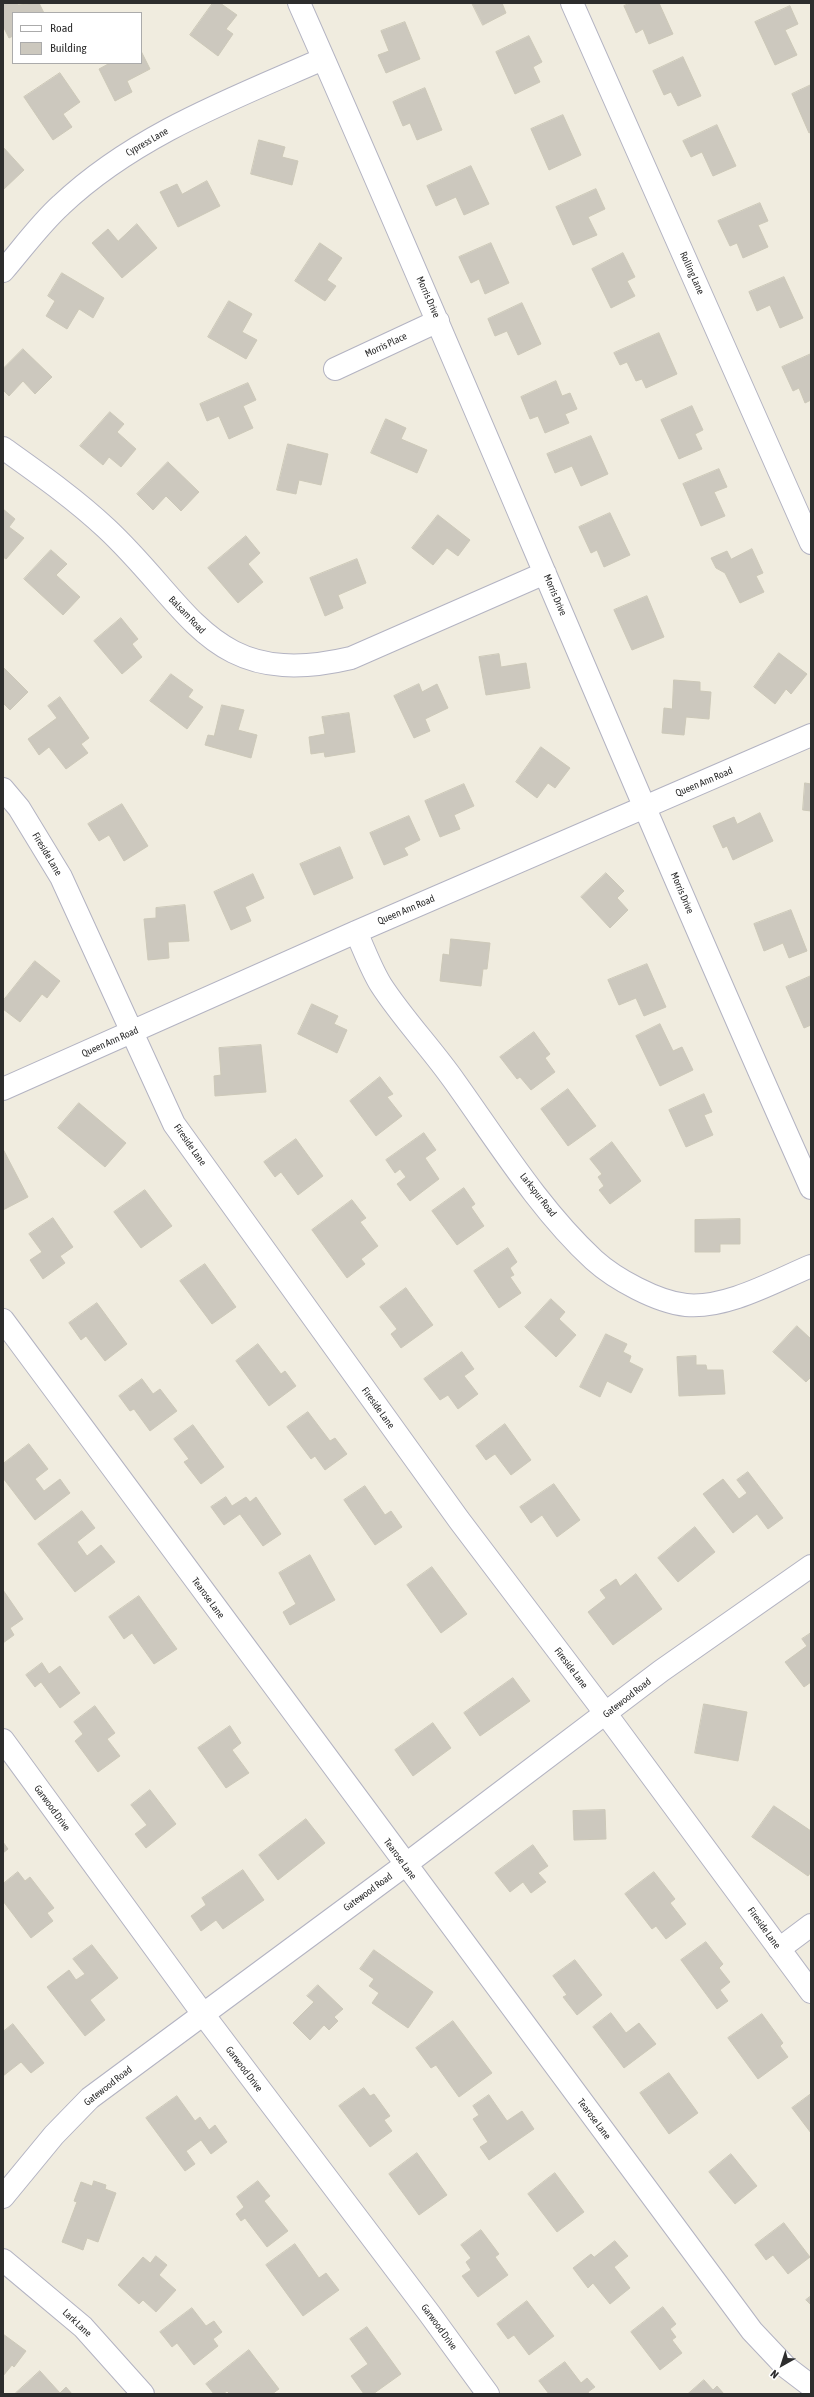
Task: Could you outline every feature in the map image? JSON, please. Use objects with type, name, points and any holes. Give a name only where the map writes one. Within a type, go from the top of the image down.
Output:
[{"type":"street","name":"Morris Drive","points":[[299,3],[438,321],[754,1060],[811,1188]]},
{"type":"street","name":"Rolling Lane","points":[[572,3],[811,543]]},
{"type":"street","name":"Cypress Lane","points":[[3,271],[60,206],[94,176],[131,150],[201,112],[324,59]]},
{"type":"street","name":"Morris Place","points":[[335,370],[438,321]]},
{"type":"street","name":"Balsam Road","points":[[3,448],[52,483],[106,528],[200,630],[225,649],[265,664],[294,667],[314,666],[352,658],[545,573]]},
{"type":"street","name":"Queen Ann Road","points":[[3,1089],[356,932],[811,735]]},
{"type":"street","name":"Fireside Lane","points":[[3,789],[19,808],[60,877],[174,1124],[458,1520],[606,1714],[811,1992]]},
{"type":"street","name":"Larkspur Road","points":[[356,932],[380,984],[443,1064],[520,1172],[558,1221],[594,1261],[626,1283],[657,1297],[686,1305],[729,1301],[811,1266]]},
{"type":"street","name":"Tearose Lane","points":[[3,1320],[752,2332],[786,2367],[811,2386]]},
{"type":"street","name":"Gatewood Road","points":[[3,2197],[54,2135],[90,2098],[405,1865],[661,1671],[811,1566]]},
{"type":"street","name":"Garwood Drive","points":[[3,1740],[203,2014],[429,2313],[488,2394]]},
{"type":"street","points":[[780,1948],[811,1926]]},
{"type":"street","name":"Lark Lane","points":[[3,2260],[83,2327],[143,2394]]},
{"type":"building","points":[[3,3],[17,3],[18,5],[39,3],[44,12],[12,12],[12,36],[9,38],[3,26]]},
{"type":"building","points":[[213,3],[220,3],[237,15],[226,29],[233,34],[218,56],[190,35]]},
{"type":"building","points":[[472,3],[502,3],[506,13],[483,25]]},
{"type":"building","points":[[630,3],[659,3],[673,34],[649,44],[643,29],[636,33],[624,6]]},
{"type":"building","points":[[790,6],[798,24],[785,30],[797,55],[775,65],[755,22]]},
{"type":"building","points":[[405,22],[420,59],[386,73],[378,55],[389,51],[381,31]]},
{"type":"building","points":[[529,36],[542,62],[533,67],[540,82],[515,94],[496,52]]},
{"type":"building","points":[[142,53],[150,69],[127,81],[132,92],[115,101],[99,69],[108,64],[142,64]]},
{"type":"building","points":[[683,57],[701,96],[678,106],[671,92],[664,95],[653,71]]},
{"type":"building","points":[[60,73],[80,102],[63,114],[72,127],[53,140],[24,97]]},
{"type":"building","points":[[811,85],[811,132],[809,133],[792,94]]},
{"type":"building","points":[[425,88],[442,130],[417,140],[410,123],[403,126],[393,102]]},
{"type":"building","points":[[563,115],[581,155],[549,170],[531,129]]},
{"type":"building","points":[[717,125],[736,166],[713,176],[702,152],[691,157],[683,141]]},
{"type":"building","points":[[259,140],[285,147],[282,157],[298,161],[292,185],[251,174]]},
{"type":"building","points":[[3,147],[24,170],[3,190]]},
{"type":"building","points":[[471,166],[489,204],[464,215],[456,197],[436,206],[427,186]]},
{"type":"building","points":[[207,181],[220,206],[178,227],[160,192],[177,184],[182,194]]},
{"type":"building","points":[[596,189],[605,209],[588,217],[597,235],[573,245],[556,207]]},
{"type":"building","points":[[760,203],[768,221],[758,225],[768,247],[743,258],[737,243],[730,246],[718,221]]},
{"type":"building","points":[[137,224],[157,248],[122,278],[92,243],[108,229],[118,241]]},
{"type":"building","points":[[320,243],[342,258],[327,280],[336,286],[325,301],[295,281]]},
{"type":"building","points":[[491,243],[509,283],[485,294],[479,279],[471,283],[459,257]]},
{"type":"building","points":[[623,253],[635,277],[627,281],[635,296],[611,308],[592,269]]},
{"type":"building","points":[[62,273],[104,298],[93,318],[79,309],[67,329],[46,316],[55,301],[48,296]]},
{"type":"building","points":[[784,277],[803,318],[780,328],[770,305],[757,311],[749,292]]},
{"type":"building","points":[[229,301],[252,314],[242,332],[257,340],[246,359],[208,337]]},
{"type":"building","points":[[522,303],[541,344],[518,355],[507,331],[495,336],[488,319]]},
{"type":"building","points":[[659,333],[677,374],[646,388],[642,379],[636,381],[627,362],[620,365],[614,353]]},
{"type":"building","points":[[23,349],[52,377],[35,394],[23,381],[9,396],[3,390],[3,369]]},
{"type":"building","points":[[811,354],[811,400],[805,403],[799,388],[793,391],[782,367]]},
{"type":"building","points":[[556,381],[562,396],[570,393],[577,409],[565,414],[569,423],[545,433],[538,416],[530,419],[521,397]]},
{"type":"building","points":[[248,383],[256,400],[243,406],[253,428],[229,439],[219,416],[207,421],[200,404]]},
{"type":"building","points":[[692,406],[703,430],[695,434],[702,449],[679,459],[661,420]]},
{"type":"building","points":[[110,412],[124,424],[117,432],[136,449],[121,467],[109,457],[103,465],[80,446]]},
{"type":"building","points":[[386,419],[406,428],[401,439],[427,450],[417,473],[371,453]]},
{"type":"building","points":[[591,436],[608,474],[581,486],[572,466],[555,473],[547,454]]},
{"type":"building","points":[[288,444],[328,454],[321,485],[299,480],[296,494],[277,490]]},
{"type":"building","points":[[168,462],[199,492],[181,511],[166,496],[153,510],[137,494]]},
{"type":"building","points":[[719,469],[727,487],[714,492],[725,516],[701,526],[683,484]]},
{"type":"building","points":[[3,509],[15,519],[9,527],[24,538],[6,559],[3,557]]},
{"type":"building","points":[[610,513],[630,555],[604,567],[597,550],[591,553],[579,527]]},
{"type":"building","points":[[438,515],[470,540],[458,556],[447,548],[433,565],[412,548]]},
{"type":"building","points":[[246,536],[260,553],[248,564],[263,582],[238,603],[208,568]]},
{"type":"building","points":[[752,549],[763,573],[756,576],[764,592],[740,603],[725,573],[716,568],[711,558],[727,551],[731,559]]},
{"type":"building","points":[[51,550],[67,564],[56,575],[80,597],[63,615],[24,579]]},
{"type":"building","points":[[357,559],[366,583],[338,595],[343,608],[325,616],[310,578]]},
{"type":"building","points":[[647,596],[664,637],[632,650],[614,610]]},
{"type":"building","points":[[121,618],[138,639],[132,644],[142,657],[122,674],[94,641]]},
{"type":"building","points":[[779,653],[807,674],[791,694],[786,689],[775,704],[754,687]]},
{"type":"building","points":[[499,654],[501,667],[526,663],[530,688],[486,695],[479,657]]},
{"type":"building","points":[[3,667],[28,692],[10,710],[3,703]]},
{"type":"building","points":[[171,674],[193,690],[188,697],[203,707],[187,729],[150,701]]},
{"type":"building","points":[[674,680],[700,682],[700,691],[711,692],[709,719],[686,717],[684,735],[662,733],[664,708],[672,709]]},
{"type":"building","points":[[419,684],[422,692],[437,684],[448,708],[425,719],[430,731],[414,738],[394,696]]},
{"type":"building","points":[[60,697],[89,738],[81,744],[88,753],[66,769],[49,747],[39,755],[28,739],[57,718],[48,706]]},
{"type":"building","points":[[222,705],[244,710],[238,730],[257,735],[251,758],[205,745],[208,735],[214,736]]},
{"type":"building","points":[[349,713],[355,752],[325,757],[324,752],[311,754],[309,737],[325,734],[322,717]]},
{"type":"building","points":[[541,747],[570,768],[555,788],[548,783],[537,798],[516,782]]},
{"type":"building","points":[[805,783],[811,784],[811,811],[803,810]]},
{"type":"building","points":[[464,784],[474,806],[454,815],[460,829],[440,837],[425,801]]},
{"type":"building","points":[[122,804],[148,846],[124,861],[109,835],[99,841],[88,824]]},
{"type":"building","points":[[760,813],[773,841],[733,860],[727,846],[723,848],[713,826],[734,817],[737,824]]},
{"type":"building","points":[[409,816],[420,840],[404,848],[408,855],[384,865],[370,833]]},
{"type":"building","points":[[340,847],[353,878],[314,895],[300,864]]},
{"type":"building","points":[[606,873],[624,891],[617,898],[628,910],[610,928],[581,897]]},
{"type":"building","points":[[253,874],[264,898],[245,907],[251,921],[231,930],[214,892]]},
{"type":"building","points":[[185,905],[189,941],[168,942],[169,958],[148,960],[144,919],[156,918],[156,908]]},
{"type":"building","points":[[791,910],[807,951],[789,958],[783,943],[764,951],[754,924]]},
{"type":"building","points":[[451,939],[490,943],[487,969],[483,969],[481,986],[440,981],[443,954],[449,955]]},
{"type":"building","points":[[35,961],[60,981],[47,998],[42,994],[20,1022],[3,1009],[3,1001]]},
{"type":"building","points":[[647,964],[666,1007],[644,1016],[636,998],[619,1005],[608,980]]},
{"type":"building","points":[[811,976],[811,1025],[804,1028],[786,987]]},
{"type":"building","points":[[312,1004],[338,1016],[334,1024],[347,1030],[337,1053],[298,1034]]},
{"type":"building","points":[[660,1024],[673,1051],[682,1047],[693,1070],[660,1086],[636,1036]]},
{"type":"building","points":[[534,1032],[550,1054],[545,1058],[555,1072],[531,1090],[520,1077],[517,1079],[500,1057]]},
{"type":"building","points":[[261,1045],[266,1092],[215,1096],[214,1076],[221,1075],[219,1048]]},
{"type":"building","points":[[380,1077],[393,1094],[387,1097],[402,1116],[376,1136],[350,1101]]},
{"type":"building","points":[[568,1089],[596,1126],[568,1146],[541,1109]]},
{"type":"building","points":[[704,1094],[712,1112],[704,1115],[713,1135],[686,1147],[669,1110]]},
{"type":"building","points":[[79,1103],[126,1143],[105,1167],[58,1128]]},
{"type":"building","points":[[424,1133],[436,1150],[425,1158],[439,1179],[410,1201],[397,1184],[406,1177],[400,1169],[395,1173],[386,1160]]},
{"type":"building","points":[[296,1139],[323,1176],[298,1195],[281,1172],[275,1177],[264,1162]]},
{"type":"building","points":[[612,1142],[641,1181],[610,1204],[599,1190],[604,1186],[598,1177],[602,1174],[590,1159]]},
{"type":"building","points":[[3,1149],[28,1197],[3,1210]]},
{"type":"building","points":[[464,1188],[475,1204],[471,1207],[484,1226],[457,1245],[432,1211]]},
{"type":"building","points":[[145,1190],[172,1226],[141,1248],[114,1212]]},
{"type":"building","points":[[352,1200],[366,1218],[360,1222],[378,1246],[361,1259],[365,1264],[347,1278],[312,1230]]},
{"type":"building","points":[[53,1218],[73,1247],[60,1256],[65,1263],[43,1279],[30,1260],[42,1252],[29,1234]]},
{"type":"building","points":[[740,1219],[740,1244],[720,1244],[720,1252],[695,1252],[695,1220]]},
{"type":"building","points":[[508,1248],[517,1262],[510,1268],[514,1275],[510,1277],[521,1293],[499,1308],[474,1271]]},
{"type":"building","points":[[205,1264],[236,1307],[212,1324],[180,1281]]},
{"type":"building","points":[[406,1288],[433,1325],[401,1348],[391,1334],[397,1329],[380,1307]]},
{"type":"building","points":[[551,1299],[565,1312],[559,1319],[576,1335],[556,1357],[525,1327]]},
{"type":"building","points":[[97,1303],[127,1344],[105,1361],[86,1336],[81,1340],[69,1323]]},
{"type":"building","points":[[797,1326],[811,1339],[811,1377],[806,1382],[773,1352]]},
{"type":"building","points":[[606,1334],[627,1344],[623,1352],[631,1356],[629,1362],[643,1369],[631,1393],[607,1381],[600,1397],[580,1387]]},
{"type":"building","points":[[258,1344],[281,1374],[285,1371],[296,1386],[269,1406],[236,1361]]},
{"type":"building","points":[[462,1352],[474,1369],[464,1376],[478,1394],[458,1409],[448,1395],[440,1400],[424,1379]]},
{"type":"building","points":[[696,1356],[696,1365],[706,1365],[707,1370],[723,1370],[725,1394],[679,1396],[677,1357]]},
{"type":"building","points":[[142,1379],[153,1394],[160,1389],[177,1411],[150,1431],[134,1409],[130,1411],[119,1396]]},
{"type":"building","points":[[308,1412],[330,1441],[335,1438],[347,1454],[325,1470],[315,1456],[311,1459],[287,1427]]},
{"type":"building","points":[[505,1424],[531,1460],[511,1475],[495,1454],[486,1460],[476,1446]]},
{"type":"building","points":[[193,1425],[224,1467],[201,1484],[184,1462],[189,1459],[174,1439]]},
{"type":"building","points":[[29,1444],[48,1469],[35,1479],[44,1491],[60,1479],[70,1493],[35,1520],[3,1478],[3,1464]]},
{"type":"building","points":[[748,1472],[783,1518],[768,1529],[757,1514],[733,1533],[703,1494],[723,1479],[739,1499],[747,1493],[737,1480]]},
{"type":"building","points":[[554,1484],[580,1520],[557,1537],[542,1515],[531,1523],[520,1507]]},
{"type":"building","points":[[365,1486],[385,1515],[391,1511],[402,1527],[375,1545],[344,1500]]},
{"type":"building","points":[[226,1497],[232,1506],[246,1497],[250,1502],[256,1497],[281,1534],[263,1546],[240,1514],[224,1525],[211,1507]]},
{"type":"building","points":[[82,1511],[95,1528],[77,1542],[87,1556],[101,1545],[115,1562],[75,1592],[38,1544]]},
{"type":"building","points":[[695,1527],[715,1552],[678,1582],[658,1558]]},
{"type":"building","points":[[310,1555],[335,1600],[290,1625],[283,1612],[296,1604],[279,1573]]},
{"type":"building","points":[[432,1567],[467,1614],[441,1633],[407,1585]]},
{"type":"building","points":[[636,1574],[662,1609],[613,1645],[588,1612],[606,1598],[600,1590],[616,1579],[620,1586]]},
{"type":"building","points":[[3,1590],[23,1619],[10,1628],[14,1635],[3,1643]]},
{"type":"building","points":[[139,1596],[177,1649],[154,1664],[132,1633],[124,1639],[109,1617]]},
{"type":"building","points":[[811,1633],[811,1682],[804,1687],[785,1662],[807,1646],[802,1639]]},
{"type":"building","points":[[42,1663],[49,1674],[60,1666],[80,1693],[60,1708],[41,1682],[35,1687],[26,1675]]},
{"type":"building","points":[[513,1678],[530,1701],[480,1736],[464,1713]]},
{"type":"building","points":[[704,1704],[747,1712],[738,1761],[695,1753]]},
{"type":"building","points":[[95,1706],[115,1733],[107,1739],[120,1756],[98,1772],[75,1741],[83,1734],[74,1722]]},
{"type":"building","points":[[433,1723],[451,1748],[413,1776],[395,1750]]},
{"type":"building","points":[[230,1726],[241,1743],[232,1750],[249,1773],[226,1788],[198,1748]]},
{"type":"building","points":[[150,1790],[176,1824],[146,1848],[135,1834],[147,1825],[131,1805]]},
{"type":"building","points":[[774,1806],[811,1831],[811,1872],[808,1876],[752,1837]]},
{"type":"building","points":[[605,1810],[606,1839],[574,1840],[573,1811]]},
{"type":"building","points":[[306,1819],[325,1843],[278,1880],[259,1855]]},
{"type":"building","points":[[3,1842],[8,1849],[3,1853]]},
{"type":"building","points":[[533,1845],[548,1866],[538,1873],[546,1882],[531,1893],[523,1882],[510,1892],[495,1873]]},
{"type":"building","points":[[243,1870],[264,1900],[223,1929],[216,1920],[201,1931],[191,1916],[206,1905],[202,1898]]},
{"type":"building","points":[[18,1872],[25,1881],[30,1877],[54,1908],[47,1913],[53,1921],[31,1938],[3,1901],[3,1884]]},
{"type":"building","points":[[654,1872],[675,1899],[670,1903],[686,1924],[666,1939],[656,1926],[652,1929],[625,1894]]},
{"type":"building","points":[[706,1942],[723,1964],[719,1968],[730,1982],[720,1990],[728,2001],[717,2009],[681,1960]]},
{"type":"building","points":[[92,1945],[118,1978],[90,2000],[105,2020],[85,2036],[47,1987],[69,1970],[76,1980],[85,1974],[73,1959]]},
{"type":"building","points":[[374,1950],[433,1992],[408,2028],[372,2003],[379,1993],[369,1986],[374,1979],[360,1969]]},
{"type":"building","points":[[575,1960],[602,1995],[577,2015],[563,1997],[567,1995],[553,1976]]},
{"type":"building","points":[[318,1985],[343,2009],[334,2017],[338,2021],[329,2030],[324,2025],[310,2040],[293,2023],[314,2002],[307,1996]]},
{"type":"building","points":[[611,2013],[626,2033],[639,2023],[656,2044],[624,2068],[593,2027]]},
{"type":"building","points":[[762,2014],[783,2043],[780,2046],[788,2057],[758,2079],[728,2038]]},
{"type":"building","points":[[453,2021],[492,2073],[459,2097],[436,2065],[431,2068],[416,2048]]},
{"type":"building","points":[[13,2024],[44,2063],[31,2073],[21,2062],[3,2076],[3,2032]]},
{"type":"building","points":[[669,2073],[698,2113],[669,2134],[640,2093]]},
{"type":"building","points":[[364,2088],[370,2096],[374,2094],[390,2116],[384,2120],[392,2131],[370,2147],[339,2106]]},
{"type":"building","points":[[811,2094],[811,2133],[792,2108]]},
{"type":"building","points":[[489,2095],[507,2121],[522,2111],[534,2129],[489,2160],[480,2147],[488,2142],[473,2119],[479,2115],[473,2106]]},
{"type":"building","points":[[177,2096],[195,2121],[200,2117],[209,2130],[215,2125],[227,2142],[211,2154],[201,2140],[186,2151],[195,2164],[185,2171],[146,2118]]},
{"type":"building","points":[[417,2153],[447,2195],[419,2215],[389,2174]]},
{"type":"building","points":[[731,2154],[757,2186],[735,2204],[709,2172]]},
{"type":"building","points":[[555,2173],[584,2212],[557,2232],[528,2194]]},
{"type":"building","points":[[94,2181],[106,2185],[105,2189],[116,2193],[98,2242],[87,2238],[83,2250],[62,2242],[77,2202],[74,2201],[81,2182],[92,2186]]},
{"type":"building","points":[[258,2181],[270,2196],[264,2201],[288,2231],[267,2247],[245,2218],[241,2221],[236,2214],[244,2207],[237,2197]]},
{"type":"building","points":[[784,2223],[810,2257],[788,2274],[773,2255],[766,2260],[755,2245]]},
{"type":"building","points":[[481,2230],[499,2254],[495,2257],[508,2275],[478,2297],[462,2276],[471,2270],[466,2262],[471,2258],[461,2245]]},
{"type":"building","points":[[615,2241],[628,2256],[614,2267],[630,2288],[610,2304],[593,2283],[588,2288],[573,2268],[591,2254],[594,2257]]},
{"type":"building","points":[[295,2244],[319,2278],[326,2273],[339,2290],[303,2316],[266,2265]]},
{"type":"building","points":[[156,2256],[167,2265],[159,2275],[176,2290],[156,2312],[143,2300],[139,2304],[118,2285],[143,2257],[150,2263]]},
{"type":"building","points":[[811,2296],[811,2305],[806,2300]]},
{"type":"building","points":[[527,2301],[554,2336],[529,2355],[514,2335],[508,2339],[497,2324]]},
{"type":"building","points":[[663,2307],[676,2324],[670,2329],[676,2337],[672,2340],[682,2353],[660,2370],[631,2332]]},
{"type":"building","points":[[192,2308],[206,2326],[214,2321],[222,2332],[213,2339],[218,2346],[194,2365],[177,2343],[172,2347],[160,2332]]},
{"type":"building","points":[[367,2327],[401,2374],[373,2394],[364,2394],[351,2376],[368,2364],[350,2339]]},
{"type":"building","points":[[3,2334],[26,2351],[14,2367],[12,2365],[3,2376]]},
{"type":"building","points":[[249,2350],[279,2389],[272,2394],[230,2394],[227,2391],[223,2394],[214,2394],[206,2384]]},
{"type":"building","points":[[565,2362],[581,2383],[587,2378],[595,2387],[588,2392],[589,2394],[549,2394],[539,2381]]},
{"type":"building","points":[[40,2371],[60,2393],[66,2387],[72,2394],[16,2393]]},
{"type":"building","points":[[704,2380],[713,2390],[717,2386],[724,2394],[688,2394]]}]
